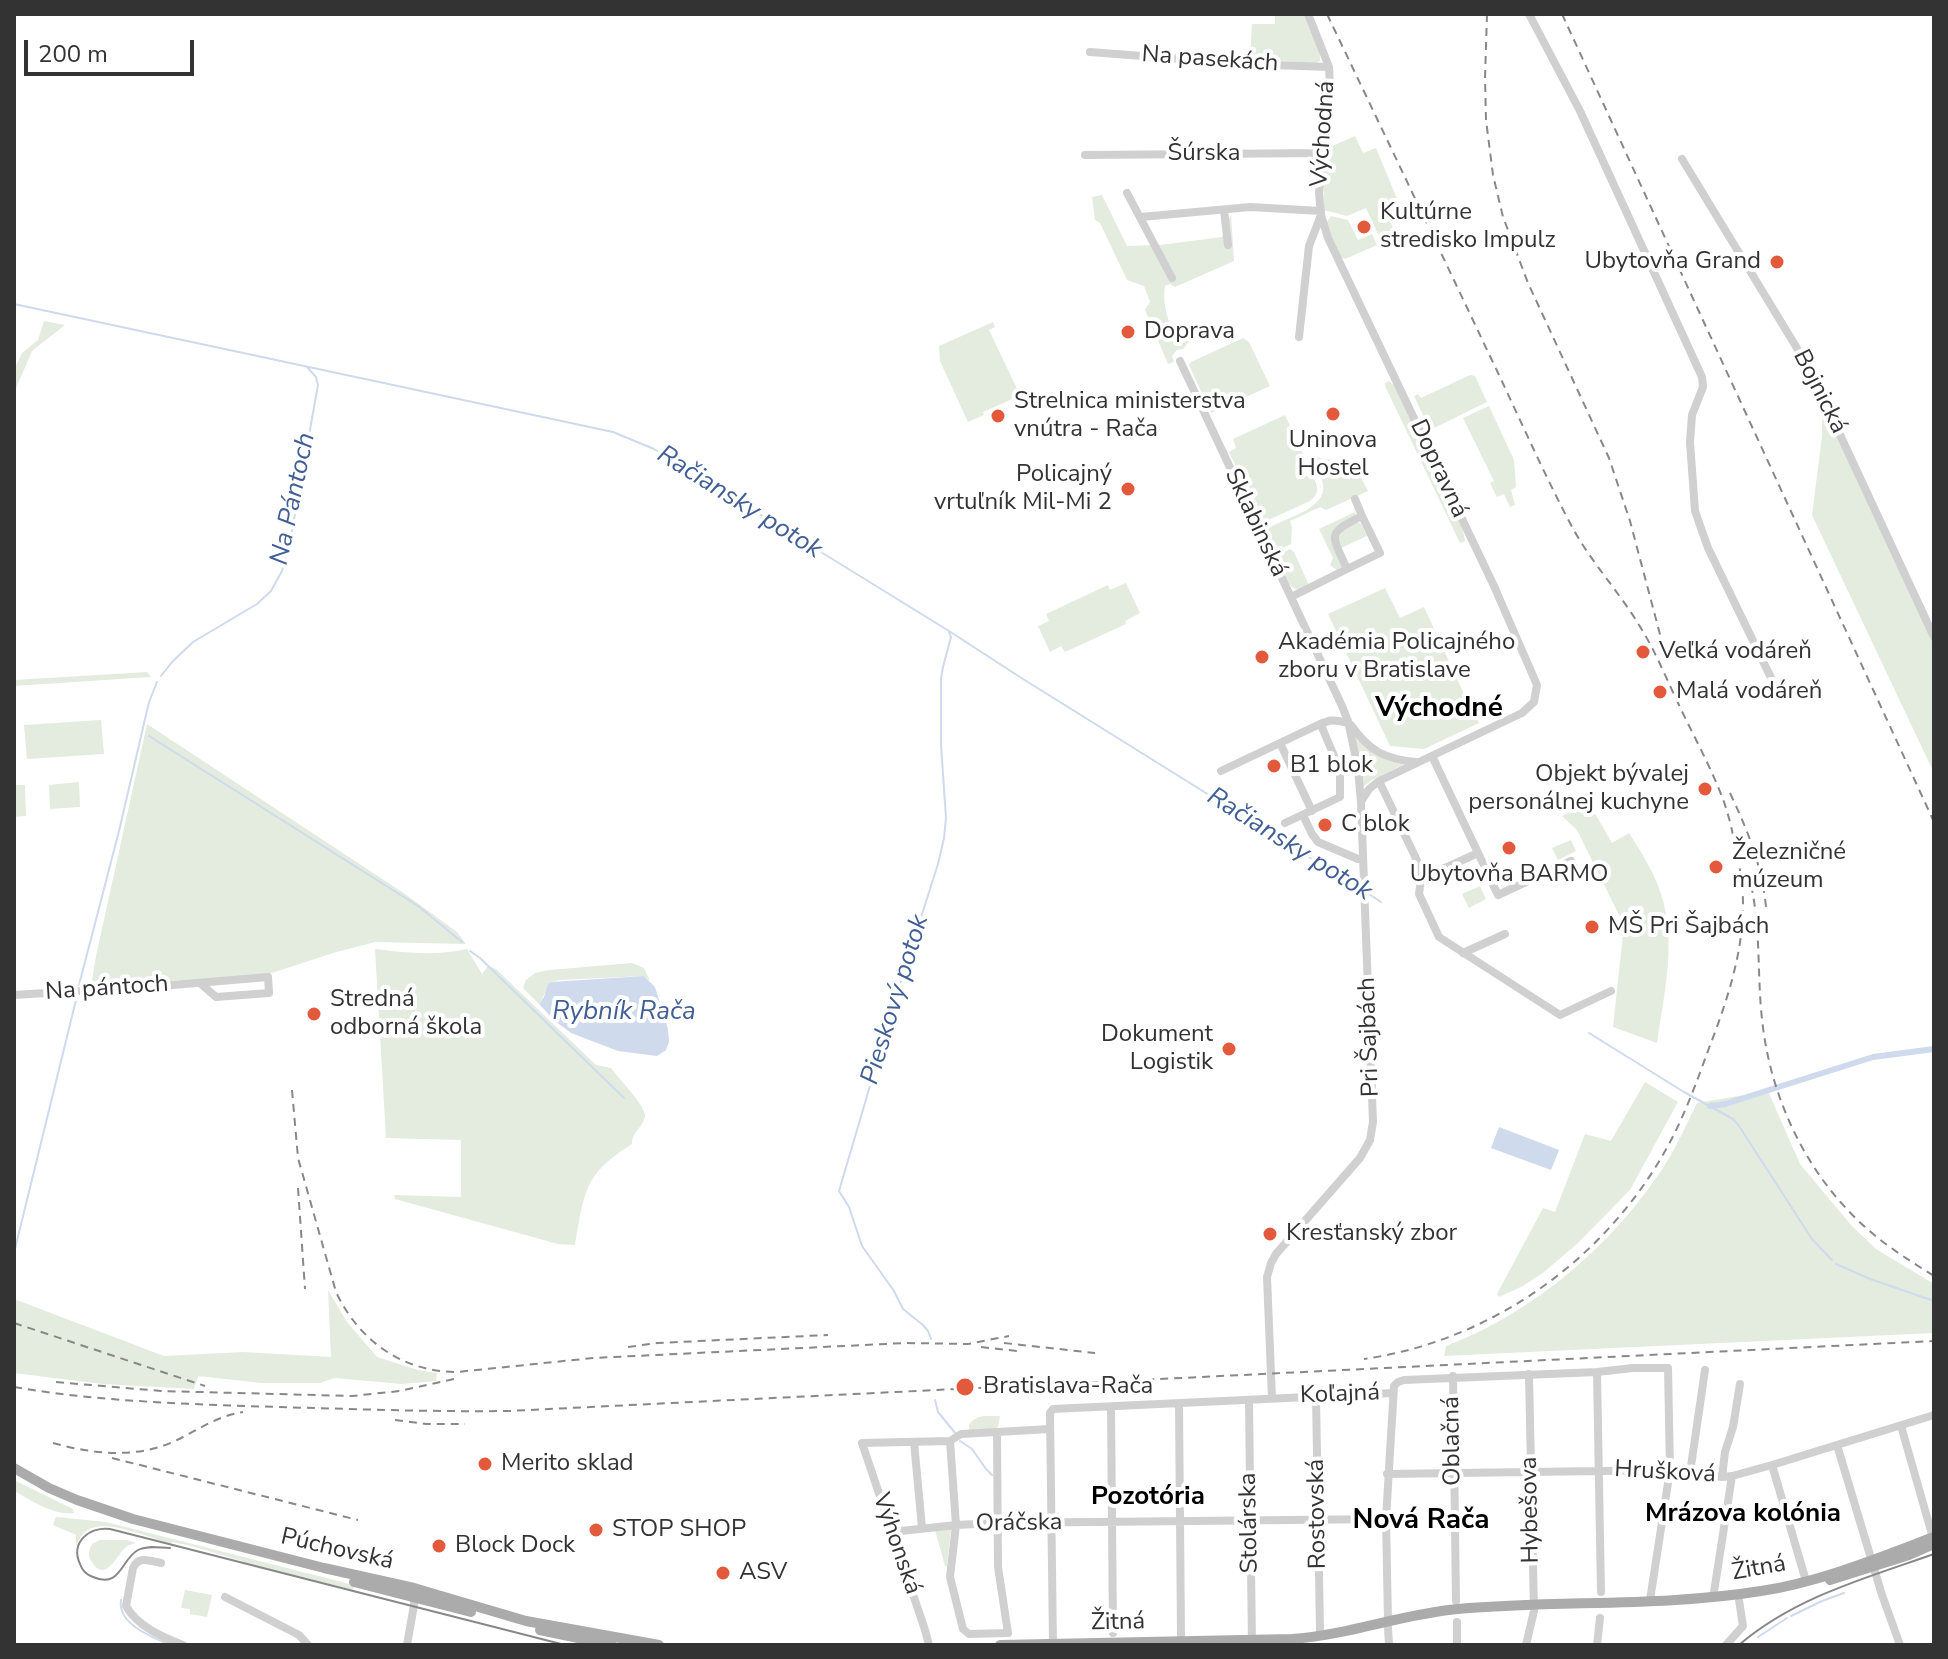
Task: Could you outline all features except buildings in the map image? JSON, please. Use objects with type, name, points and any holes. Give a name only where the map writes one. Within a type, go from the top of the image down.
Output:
[{"type":"main road","name":"Púchovská","points":[[14,1468],[77,1500],[133,1519],[309,1565],[414,1588],[526,1621],[659,1645]]},
{"type":"main road","name":"Púchovská","points":[[14,1475],[103,1517],[527,1627],[612,1645]]},
{"type":"main road","points":[[1872,1563],[1934,1538]]},
{"type":"main road","points":[[1872,1563],[1934,1544]]},
{"type":"main road","name":"Žitná","points":[[1534,1608],[1746,1594],[1872,1563]]},
{"type":"main road","name":"Žitná","points":[[1289,1645],[1324,1642],[1444,1611],[1739,1600],[1795,1590],[1872,1563]]},
{"type":"main road","name":"Žitná","points":[[1052,1644],[1252,1643],[1388,1624]]},
{"type":"main road","points":[[1000,1645],[1052,1644]]},
{"type":"street","name":"Východná","points":[[1299,337],[1309,246],[1321,213],[1319,193],[1330,87],[1329,67],[1308,14]]},
{"type":"street","points":[[1529,14],[1580,111],[1702,377],[1703,387],[1694,406],[1690,434],[1695,511],[1708,548],[1776,688],[1769,691]]},
{"type":"street","name":"Na pasekách","points":[[1090,52],[1329,67]]},
{"type":"street","name":"Šúrska","points":[[1085,155],[1323,153]]},
{"type":"street","name":"Bojnická","points":[[1682,159],[1809,368],[1934,637]]},
{"type":"street","points":[[1127,193],[1172,278]]},
{"type":"street","name":"Východná","points":[[1141,217],[1250,207],[1321,213]]},
{"type":"street","points":[[1224,210],[1228,245]]},
{"type":"street","name":"Dopravná","points":[[1321,213],[1328,238],[1536,679],[1534,702],[1516,717],[1432,756]]},
{"type":"street","name":"Sklabinská","points":[[1180,361],[1348,722],[1358,768],[1361,803]]},
{"type":"street","name":"Sklabinská","points":[[1291,597],[1380,553],[1355,499]]},
{"type":"street","points":[[1347,569],[1334,540],[1336,531],[1362,516]]},
{"type":"street","points":[[1221,771],[1331,720],[1348,722],[1374,750],[1393,759],[1419,762]]},
{"type":"street","points":[[1285,823],[1340,795],[1340,770],[1322,730],[1322,723]]},
{"type":"street","points":[[1280,743],[1308,813],[1312,834],[1318,842],[1363,859]]},
{"type":"street","points":[[1361,803],[1369,789],[1379,781],[1432,756],[1498,895],[1571,861]]},
{"type":"street","points":[[1379,781],[1422,871],[1419,894],[1439,937],[1570,1020]]},
{"type":"street","name":"Pri Šajbách","points":[[1272,1398],[1267,1277],[1271,1263],[1360,1158],[1371,1137],[1372,1075],[1361,803]]},
{"type":"street","points":[[1422,875],[1434,873],[1478,853]]},
{"type":"street","points":[[1463,953],[1505,934]]},
{"type":"street","name":"Na pántoch","points":[[14,995],[268,977],[269,993],[216,997],[200,983]]},
{"type":"street","points":[[1560,1015],[1611,991]]},
{"type":"street","name":"Koľajná","points":[[1050,1429],[1052,1410],[1393,1393],[1395,1385],[1402,1380],[1453,1376],[1668,1368],[1670,1470]]},
{"type":"street","points":[[1690,1473],[1705,1370]]},
{"type":"street","points":[[1597,1372],[1601,1592]]},
{"type":"street","name":"Hybešova","points":[[1526,1645],[1534,1608],[1529,1374]]},
{"type":"street","name":"Oblačná","points":[[1453,1376],[1456,1601]]},
{"type":"street","points":[[1722,1477],[1740,1384]]},
{"type":"street","points":[[1389,1645],[1386,1519],[1393,1393]]},
{"type":"street","name":"Rostovská","points":[[1316,1396],[1320,1632]]},
{"type":"street","name":"Stolárska","points":[[1249,1400],[1252,1643]]},
{"type":"street","points":[[1179,1404],[1181,1636]]},
{"type":"street","points":[[1111,1407],[1113,1633]]},
{"type":"street","name":"Hrušková","points":[[1387,1474],[1670,1470],[1732,1476],[1934,1415]]},
{"type":"street","points":[[1901,1426],[1934,1538]]},
{"type":"street","points":[[922,1528],[914,1442],[950,1441],[961,1434],[1050,1429],[1052,1644]]},
{"type":"street","points":[[950,1441],[956,1525],[950,1577],[963,1629],[969,1634],[1008,1633],[998,1567],[997,1432]]},
{"type":"street","name":"Výhonská","points":[[914,1442],[862,1443],[929,1645]]},
{"type":"street","points":[[1837,1445],[1900,1645]]},
{"type":"street","points":[[1772,1465],[1806,1581]]},
{"type":"street","points":[[1650,1600],[1670,1470]]},
{"type":"street","points":[[1714,1592],[1732,1476]]},
{"type":"street","name":"Oráčska","points":[[892,1532],[998,1523],[1386,1519]]},
{"type":"street","points":[[161,1563],[141,1559],[134,1564],[126,1606],[150,1629],[183,1645]]},
{"type":"street","points":[[225,1597],[299,1635],[308,1645]]},
{"type":"street","points":[[407,1645],[414,1597]]},
{"type":"street","points":[[1726,1645],[1743,1626],[1739,1600]]},
{"type":"street","points":[[1597,1645],[1600,1618]]},
{"type":"street","points":[[1457,1622],[1457,1645]]},
{"type":"shaded area","points":[[1275,14],[1304,14],[1317,43],[1320,61],[1250,59],[1252,24],[1275,24]]},
{"type":"shaded area","points":[[1355,136],[1363,153],[1376,148],[1405,218],[1391,223],[1397,242],[1382,243],[1366,208],[1347,216],[1324,210],[1323,173],[1330,147]]},
{"type":"shaded area","points":[[1102,195],[1127,246],[1222,237],[1231,214],[1234,261],[1175,287],[1170,284],[1165,286],[1166,313],[1177,339],[1190,335],[1183,349],[1172,356],[1174,362],[1168,364],[1145,310],[1150,302],[1144,286],[1127,280],[1100,223],[1095,220],[1092,197]]},
{"type":"shaded area","points":[[1331,216],[1348,220],[1358,240],[1372,234],[1377,245],[1345,259],[1339,257],[1326,223]]},
{"type":"shaded area","points":[[44,321],[65,325],[32,351],[14,393],[14,370],[22,353],[38,340]]},
{"type":"shaded area","points":[[993,322],[995,327],[989,330],[1018,391],[1025,389],[1026,393],[968,422],[940,361],[939,346]]},
{"type":"shaded area","points":[[1243,338],[1249,342],[1270,386],[1211,413],[1189,365]]},
{"type":"shaded area","points":[[1470,375],[1475,376],[1487,402],[1430,430],[1414,396],[1418,394],[1421,398]]},
{"type":"shaded area","points":[[1389,381],[1395,386],[1463,530],[1465,541],[1460,543],[1385,386]]},
{"type":"shaded area","points":[[1822,391],[1934,642],[1934,773],[1812,515],[1822,436]]},
{"type":"shaded area","points":[[1489,406],[1514,460],[1516,487],[1511,490],[1515,505],[1510,507],[1504,494],[1497,497],[1490,483],[1494,481],[1463,418]]},
{"type":"shaded area","points":[[1285,415],[1303,455],[1300,462],[1306,476],[1313,477],[1317,490],[1310,501],[1262,521],[1229,452],[1236,448],[1233,439]]},
{"type":"shaded area","points":[[1310,454],[1323,459],[1352,461],[1368,491],[1326,510],[1320,507],[1290,521],[1291,544],[1274,552],[1266,535],[1267,529],[1303,512],[1323,493],[1322,480]]},
{"type":"shaded area","points":[[1355,512],[1356,515],[1333,530],[1331,535],[1343,566],[1337,570],[1330,565],[1333,558],[1319,529]]},
{"type":"shaded area","points":[[1357,522],[1367,536],[1341,548],[1338,532]]},
{"type":"shaded area","points":[[1290,549],[1309,585],[1301,589],[1290,585],[1275,556]]},
{"type":"shaded area","points":[[1126,583],[1140,613],[1125,621],[1126,624],[1065,652],[1061,646],[1050,652],[1038,626],[1049,621],[1046,614],[1108,585],[1110,590]]},
{"type":"shaded area","points":[[1385,588],[1400,618],[1424,607],[1479,723],[1424,749],[1390,746],[1328,614]]},
{"type":"shaded area","points":[[147,672],[151,677],[14,686],[14,680]]},
{"type":"shaded area","points":[[101,720],[104,754],[27,759],[24,725]]},
{"type":"shaded area","points":[[147,724],[405,894],[457,932],[466,944],[375,942],[266,975],[91,986]]},
{"type":"shaded area","points":[[1355,736],[1378,755],[1407,763],[1363,787]]},
{"type":"shaded area","points":[[79,782],[80,807],[50,809],[49,785]]},
{"type":"shaded area","points":[[14,785],[25,785],[26,816],[14,817]]},
{"type":"shaded area","points":[[1589,803],[1612,843],[1629,833],[1661,894],[1669,949],[1657,1043],[1613,1027],[1624,925],[1577,830],[1562,816]]},
{"type":"shaded area","points":[[1571,840],[1576,851],[1558,860],[1552,848]]},
{"type":"shaded area","points":[[1480,886],[1486,899],[1469,908],[1462,894]]},
{"type":"shaded area","points":[[375,949],[432,953],[467,949],[482,974],[488,966],[496,969],[596,1065],[611,1068],[641,1106],[645,1116],[632,1144],[604,1165],[589,1186],[575,1245],[558,1244],[395,1199],[394,1195],[461,1197],[461,1140],[386,1138]]},
{"type":"shaded area","points":[[632,963],[644,968],[650,981],[644,976],[560,980],[551,982],[539,1004],[523,988],[526,980],[535,973]]},
{"type":"shaded area","points":[[1645,1082],[1678,1102],[1630,1190],[1578,1243],[1544,1272],[1499,1297],[1497,1294],[1543,1208],[1555,1212],[1585,1134],[1611,1141]]},
{"type":"shaded area","points":[[1768,1091],[1800,1164],[1851,1225],[1876,1249],[1934,1284],[1934,1333],[1444,1356],[1446,1346],[1510,1315],[1570,1272],[1598,1247],[1646,1192],[1666,1163],[1697,1103]]},
{"type":"shaded area","points":[[328,1290],[347,1322],[377,1357],[437,1373],[436,1381],[402,1384],[334,1378],[320,1383],[261,1383],[198,1376],[194,1389],[102,1384],[14,1373],[14,1299],[164,1356],[243,1352],[331,1357]]},
{"type":"shaded area","points":[[984,1416],[1000,1416],[998,1427],[969,1430],[972,1421]]},
{"type":"shaded area","points":[[14,1480],[73,1509],[74,1513],[51,1510],[28,1499],[14,1491]]},
{"type":"shaded area","points":[[56,1517],[106,1522],[354,1586],[353,1590],[106,1526],[88,1530],[76,1546],[76,1535],[53,1525]]},
{"type":"shaded area","points":[[951,1529],[947,1566],[945,1566],[935,1530]]},
{"type":"shaded area","points":[[100,1540],[136,1543],[126,1547],[110,1566],[102,1570],[90,1560],[89,1555],[92,1544]]},
{"type":"shaded area","points":[[185,1590],[212,1595],[207,1617],[190,1614],[190,1609],[181,1608]]},
{"type":"water","name":"Rybník Rača","points":[[644,976],[655,987],[668,1029],[666,1050],[657,1056],[618,1051],[571,1033],[539,1004],[551,982]]},
{"type":"water","points":[[1499,1127],[1559,1150],[1551,1170],[1491,1148]]},
{"type":"waterway","name":"Račiansky potok","points":[[14,304],[613,432],[654,449],[1360,889]]},
{"type":"waterway","name":"Na Pántoch","points":[[161,676],[193,642],[257,604],[271,591],[282,571],[318,385],[316,377],[307,367]]},
{"type":"waterway","name":"Pieskový potok","points":[[931,1339],[923,1325],[903,1309],[862,1246],[849,1207],[839,1191],[944,838],[941,679],[951,637],[949,632]]},
{"type":"waterway","name":"Na Pántoch","points":[[79,985],[149,702],[157,682]]},
{"type":"waterway","points":[[149,736],[418,906],[462,942]]},
{"type":"waterway","name":"Račiansky potok","points":[[1369,894],[1381,902]]},
{"type":"waterway","points":[[470,951],[624,1098]]},
{"type":"waterway","name":"Na Pántoch","points":[[14,1253],[76,1000]]},
{"type":"waterway","name":"Račiansky potok","points":[[1589,1033],[1733,1119],[1812,1239],[1832,1260]]},
{"type":"waterway","points":[[1710,1106],[1725,1104],[1873,1057],[1934,1049]]},
{"type":"waterway","name":"Račiansky potok","points":[[1836,1264],[1934,1301]]},
{"type":"waterway","name":"Pieskový potok","points":[[935,1400],[938,1412],[956,1434]]},
{"type":"waterway","name":"Pieskový potok","points":[[960,1441],[972,1449],[992,1475]]},
{"type":"waterway","points":[[1791,1616],[1844,1593]]},
{"type":"waterway","name":"Na Pántoch","points":[[121,1600],[124,1616],[130,1623],[170,1645]]},
{"type":"waterway","points":[[1758,1637],[1787,1618]]},
{"type":"tram line","points":[[170,1548],[142,1548],[132,1554],[115,1576],[102,1580],[87,1574],[78,1556],[84,1537],[95,1530],[110,1529],[565,1645]]},
{"type":"tram line","points":[[1739,1645],[1807,1601],[1934,1554]]},
{"type":"railway","points":[[1327,14],[1559,502],[1586,550],[1645,635],[1708,765],[1729,817],[1742,888],[1743,912],[1737,958],[1725,1004],[1677,1128],[1638,1193],[1608,1229],[1574,1262],[1497,1315],[1455,1335],[1364,1359]]},
{"type":"railway","points":[[1487,14],[1486,120],[1493,175],[1503,217],[1528,283],[1609,458],[1630,521],[1666,657]]},
{"type":"railway","points":[[1562,14],[1934,822]]},
{"type":"railway","points":[[1730,793],[1753,849],[1766,907]]},
{"type":"railway","points":[[1751,885],[1766,1048],[1773,1077],[1794,1132],[1825,1183],[1844,1206],[1881,1241],[1934,1276]]},
{"type":"railway","points":[[292,1090],[298,1158],[336,1292],[346,1310],[370,1339],[401,1360],[437,1371],[457,1372],[593,1358],[906,1343],[968,1344],[1009,1336]]},
{"type":"railway","points":[[298,1188],[305,1289]]},
{"type":"railway","points":[[14,1323],[205,1386]]},
{"type":"railway","points":[[628,1347],[828,1335]]},
{"type":"railway","points":[[14,1387],[79,1396],[178,1403],[509,1411],[1934,1341]]},
{"type":"railway","points":[[1004,1343],[1095,1353]]},
{"type":"railway","points":[[981,1347],[1017,1351]]},
{"type":"railway","points":[[56,1382],[161,1391],[352,1396],[400,1391],[458,1378]]},
{"type":"railway","points":[[53,1443],[99,1452],[145,1450],[160,1447],[208,1424],[243,1412]]},
{"type":"railway","points":[[395,1420],[465,1424]]},
{"type":"railway","points":[[112,1458],[358,1520]]},
{"type":"place","name":"Kultúrne stredisko Impulz","points":[[1364,227]]},
{"type":"place","name":"Ubytovňa Grand","points":[[1777,262]]},
{"type":"place","name":"Doprava","points":[[1128,332]]},
{"type":"place","name":"Uninova Hostel","points":[[1333,414]]},
{"type":"place","name":"Strelnica ministerstva vnútra - Rača","points":[[998,416]]},
{"type":"place","name":"Policajný vrtuľník Mil-Mi 2","points":[[1128,489]]},
{"type":"place","name":"Veľká vodáreň","points":[[1643,652]]},
{"type":"place","name":"Akadémia Policajného zboru v Bratislave","points":[[1262,657]]},
{"type":"place","name":"Malá vodáreň","points":[[1660,692]]},
{"type":"place","name":"B1 blok","points":[[1274,766]]},
{"type":"place","name":"Objekt bývalej personálnej kuchyne","points":[[1705,789]]},
{"type":"place","name":"C blok","points":[[1325,825]]},
{"type":"place","name":"Ubytovňa BARMO","points":[[1509,848]]},
{"type":"place","name":"Železničné múzeum","points":[[1716,867]]},
{"type":"place","name":"MŠ Pri Šajbách","points":[[1592,927]]},
{"type":"place","name":"Stredná odborná škola","points":[[314,1014]]},
{"type":"place","name":"Dokument Logistik","points":[[1229,1049]]},
{"type":"place","name":"Kresťanský zbor","points":[[1270,1234]]},
{"type":"place","name":"Bratislava-Rača","points":[[965,1387]]},
{"type":"place","name":"Merito sklad","points":[[485,1464]]},
{"type":"place","name":"STOP SHOP","points":[[596,1530]]},
{"type":"place","name":"Block Dock","points":[[439,1546]]},
{"type":"place","name":"ASV","points":[[723,1573]]},
{"type":"district","name":"Východné","points":[[1439,709]]},
{"type":"district","name":"Pozotória","points":[[1148,1498]]},
{"type":"district","name":"Mrázova kolónia","points":[[1743,1515]]},
{"type":"district","name":"Nová Rača","points":[[1421,1521]]}]
